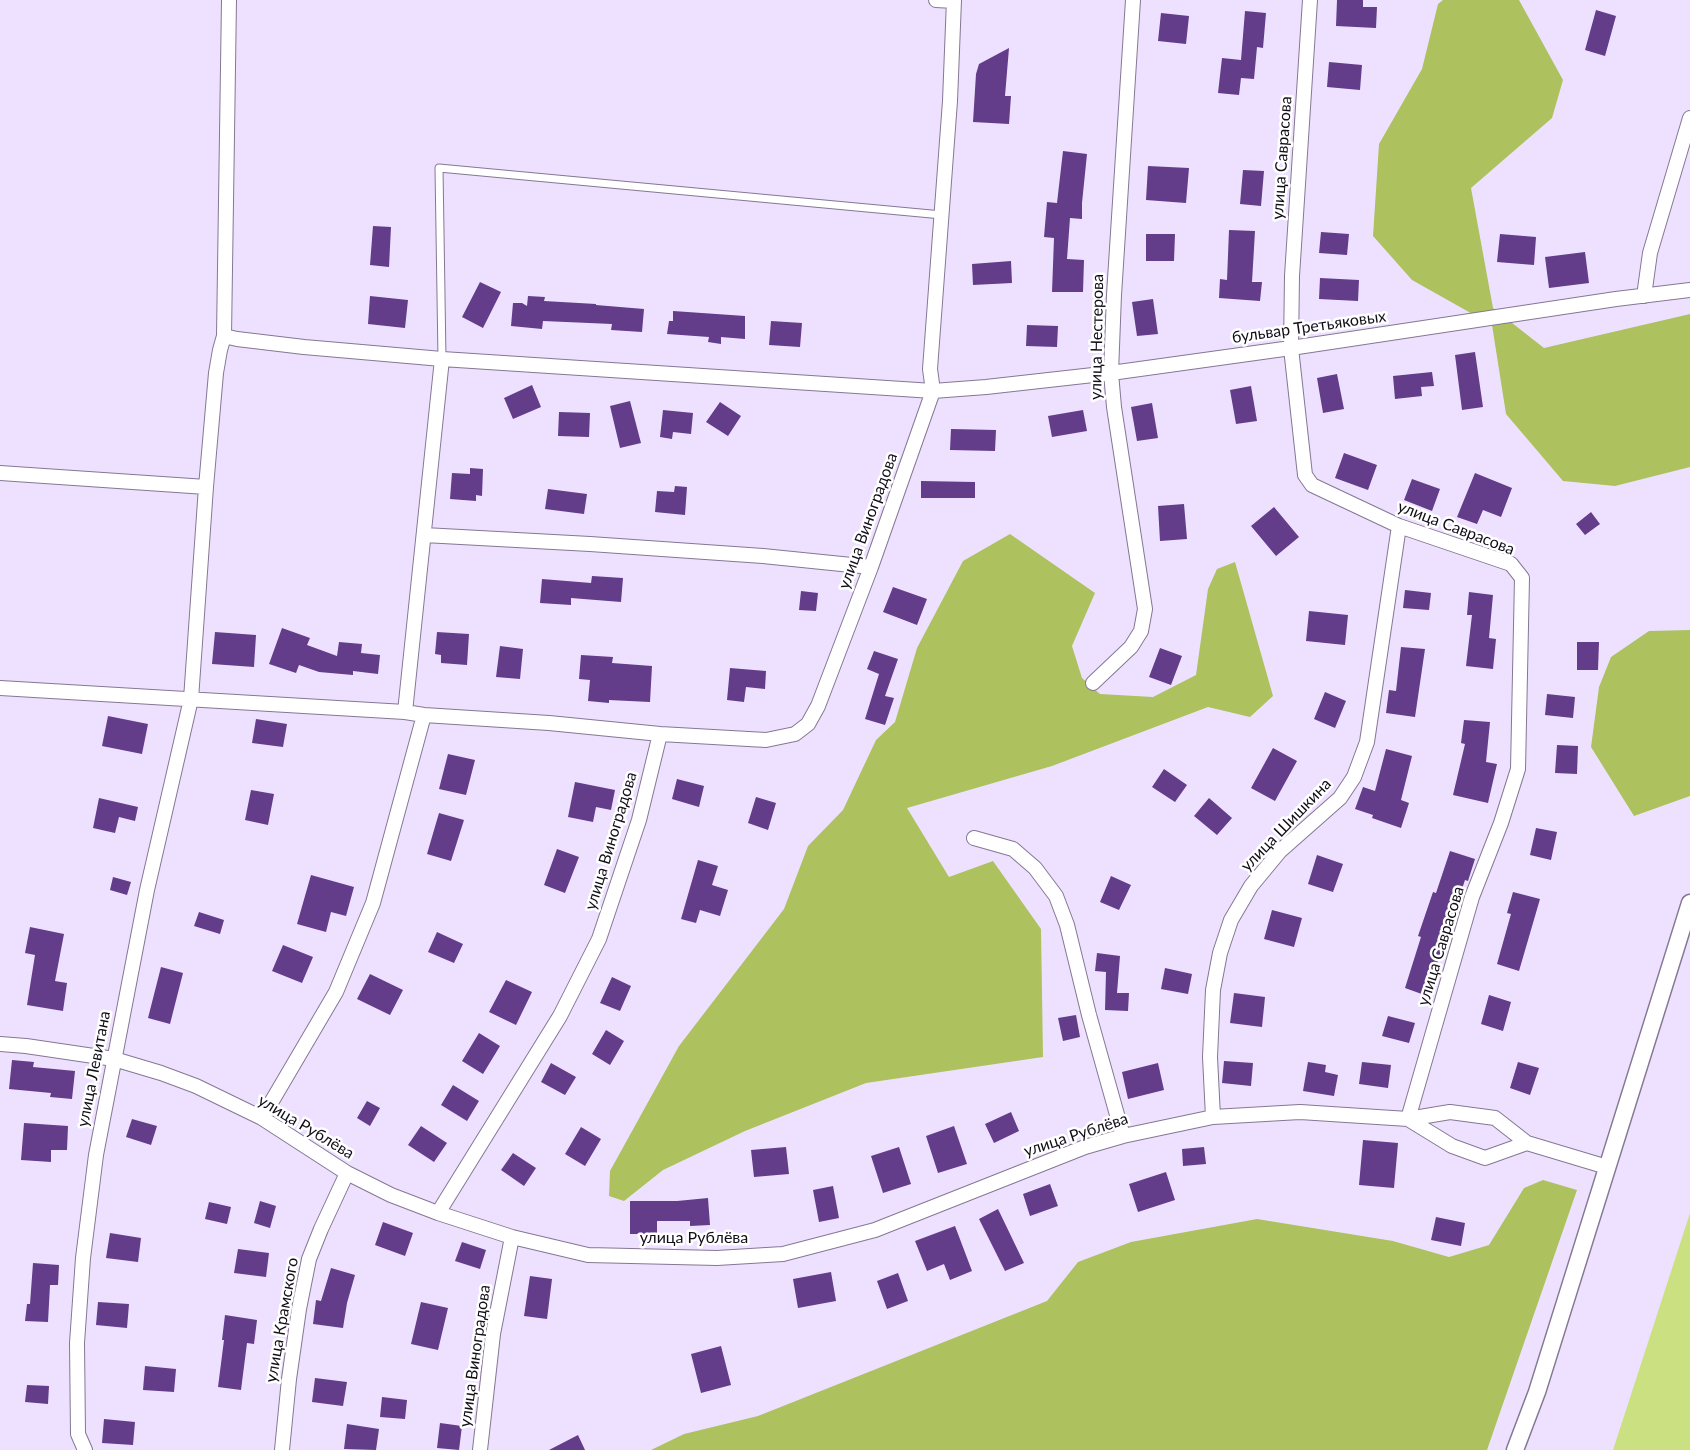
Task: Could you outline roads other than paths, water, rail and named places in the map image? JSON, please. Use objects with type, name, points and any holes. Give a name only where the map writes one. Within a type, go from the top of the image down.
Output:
[{"type":"street","name":"улица Левитана","points":[[85,1450],[78,1434],[77,1334],[83,1258],[96,1155],[147,890],[192,699],[206,487],[216,373],[224,336],[229,0]]},
{"type":"street","points":[[933,391],[930,370],[950,101],[954,1],[936,0]]},
{"type":"street","name":"улица Нестерова","points":[[1093,682],[1131,647],[1141,631],[1145,609],[1114,407],[1111,372],[1133,0]]},
{"type":"street","name":"улица Саврасова","points":[[1310,0],[1292,276],[1290,348],[1305,475],[1312,485],[1399,526],[1511,564],[1522,578],[1518,770],[1501,823],[1472,897],[1408,1119]]},
{"type":"street","points":[[1644,296],[1650,253],[1690,118]]},
{"type":"street","name":"бульвар Третьяковых","points":[[224,336],[304,347],[442,359],[933,391],[986,387],[1111,372],[1690,290]]},
{"type":"street","points":[[405,712],[442,359]]},
{"type":"street","name":"улица Виноградова","points":[[438,1213],[560,1016],[599,939],[640,820],[660,734],[766,740],[796,734],[808,724],[818,706],[871,566],[933,391]]},
{"type":"street","points":[[0,473],[206,487]]},
{"type":"street","name":"улица Шишкина","points":[[1213,1117],[1210,1057],[1212,999],[1220,953],[1231,920],[1251,886],[1280,851],[1340,798],[1354,777],[1367,742],[1399,526]]},
{"type":"street","points":[[424,535],[590,544],[871,566]]},
{"type":"street","points":[[0,688],[405,712],[660,734]]},
{"type":"street","points":[[262,1118],[336,992],[373,902],[424,715]]},
{"type":"street","points":[[974,838],[1013,848],[1034,868],[1056,896],[1067,925],[1089,1015],[1123,1136]]},
{"type":"street","points":[[1515,1450],[1537,1392],[1690,903]]},
{"type":"street","name":"улица Рублёва","points":[[0,1044],[114,1059],[179,1079],[262,1118],[347,1173],[391,1194],[438,1213],[512,1237],[588,1254],[717,1258],[783,1254],[875,1230],[1085,1147],[1123,1136],[1213,1117],[1300,1112],[1408,1119]]},
{"type":"street","points":[[1408,1119],[1450,1112],[1495,1118],[1527,1143],[1607,1167]]},
{"type":"street","points":[[1408,1119],[1452,1146],[1485,1158],[1527,1143]]},
{"type":"street","name":"улица Крамского","points":[[282,1450],[290,1370],[299,1309],[310,1259],[347,1173]]},
{"type":"street","name":"улица Виноградова","points":[[480,1450],[492,1334],[512,1237]]},
{"type":"lane","points":[[442,359],[439,168],[942,215]]}]
